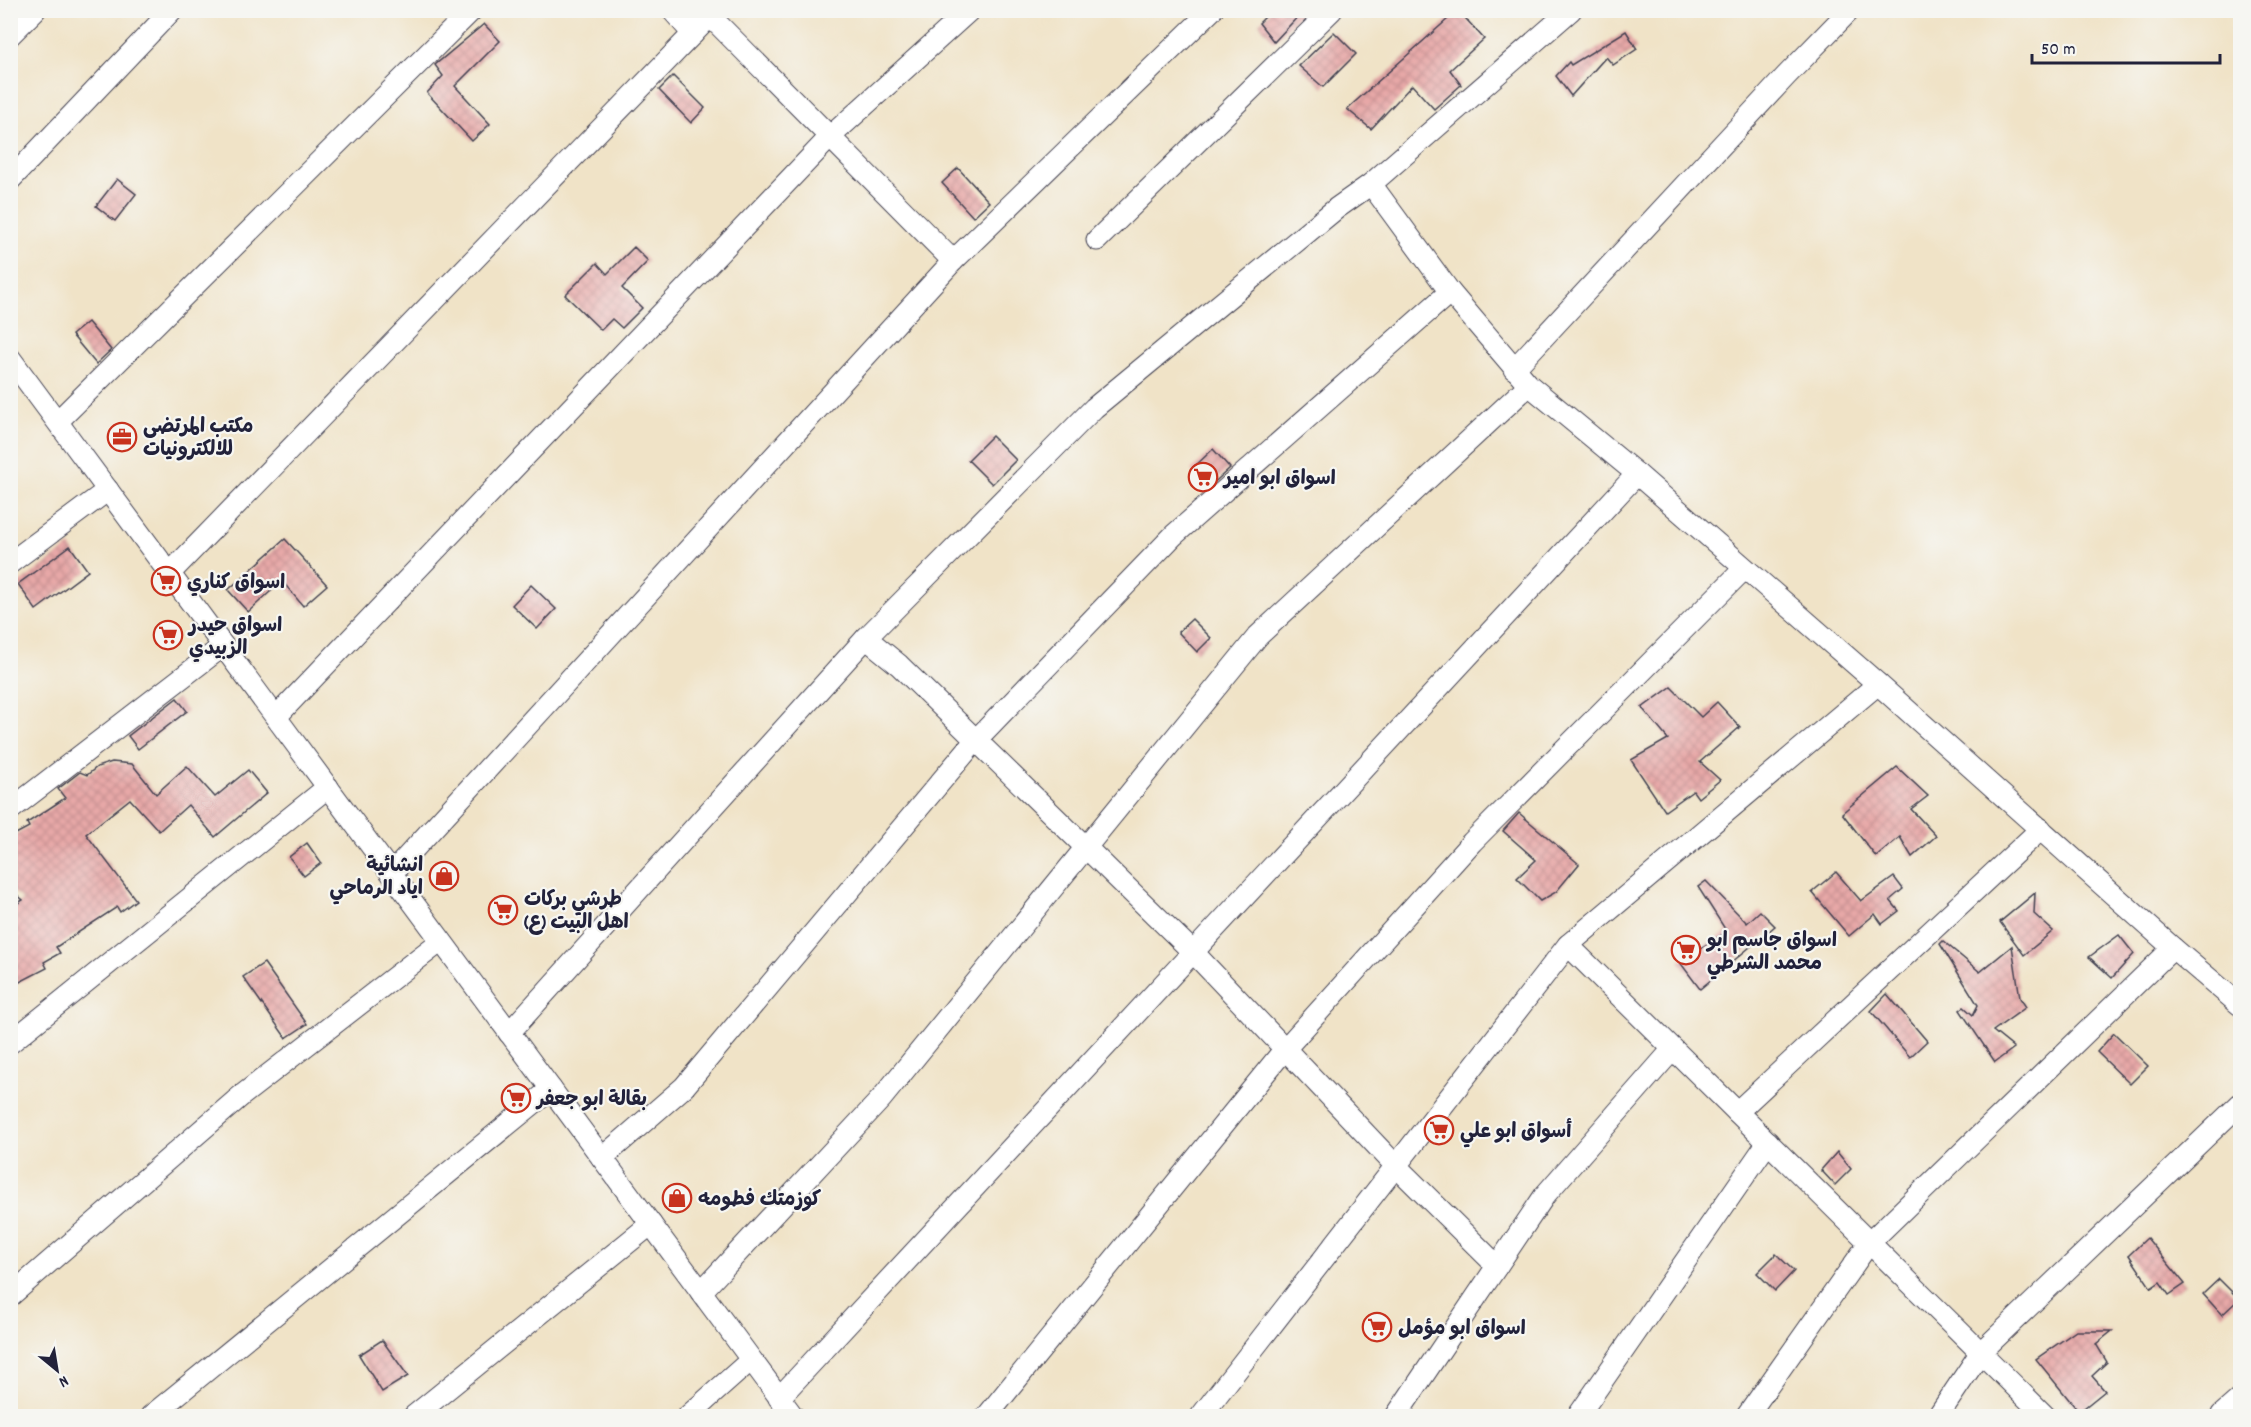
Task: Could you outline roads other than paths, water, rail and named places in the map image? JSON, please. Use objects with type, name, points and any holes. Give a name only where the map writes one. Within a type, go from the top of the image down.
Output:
[{"type":"street","points":[[10,34],[35,10]]},
{"type":"street","points":[[10,180],[172,10]]},
{"type":"street","points":[[58,421],[472,10]]},
{"type":"street","points":[[672,10],[693,34]]},
{"type":"street","points":[[276,717],[832,135],[970,10]]},
{"type":"street","points":[[392,873],[953,261],[1212,10]]},
{"type":"street","points":[[1097,240],[1332,10]]},
{"type":"street","points":[[509,1033],[866,638],[1094,408],[1337,208],[1371,184],[1571,10]]},
{"type":"street","points":[[1514,369],[1850,10]]},
{"type":"street","points":[[170,573],[713,13],[953,261]]},
{"type":"street","points":[[1371,184],[1450,292],[1529,385],[1637,474],[1878,684],[2173,948],[2241,1005]]},
{"type":"street","points":[[602,1158],[684,1088],[975,741],[1174,535],[1450,292]]},
{"type":"street","points":[[10,358],[793,1416]]},
{"type":"street","points":[[701,1292],[881,1100],[1258,636],[1529,385]]},
{"type":"street","points":[[779,1398],[1637,474]]},
{"type":"street","points":[[10,563],[108,490]]},
{"type":"street","points":[[987,1416],[1284,1050],[1472,842],[1744,569]]},
{"type":"street","points":[[866,638],[899,665],[1192,951],[1395,1166],[1497,1266]]},
{"type":"street","points":[[10,810],[224,646]]},
{"type":"street","points":[[1201,1416],[1568,945],[1878,684]]},
{"type":"street","points":[[10,1043],[328,787]]},
{"type":"street","points":[[1737,1112],[2041,829]]},
{"type":"street","points":[[10,1296],[241,1096],[441,941]]},
{"type":"street","points":[[1568,945],[2045,1416]]},
{"type":"street","points":[[1747,1416],[1869,1242],[2173,948]]},
{"type":"street","points":[[1396,1416],[1545,1194],[1673,1049]]},
{"type":"street","points":[[151,1416],[551,1089]]},
{"type":"street","points":[[1938,1416],[1981,1352],[2241,1104]]},
{"type":"street","points":[[1578,1416],[1768,1143]]},
{"type":"street","points":[[414,1416],[651,1224]]},
{"type":"street","points":[[688,1416],[751,1360]]},
{"type":"street","points":[[2224,1416],[2241,1402]]},
{"type":"place","name":"مكتب المرتضى للالكترونيات","points":[[122,437]]},
{"type":"place","name":"اسواق ابو امير","points":[[1203,477]]},
{"type":"place","name":"اسواق كناري","points":[[166,581]]},
{"type":"place","name":"اسواق حيدر الزبيدي","points":[[168,635]]},
{"type":"place","name":"انشائية اياد الرماحي","points":[[444,876]]},
{"type":"place","name":"طرشي بركات اهل البيت (ع)","points":[[503,910]]},
{"type":"place","name":"اسواق جاسم ابو محمد الشرطي","points":[[1686,950]]},
{"type":"place","name":"بقالة ابو جعفر","points":[[516,1098]]},
{"type":"place","name":"أسواق ابو علي","points":[[1439,1130]]},
{"type":"place","name":"كوزمتك فطومه","points":[[677,1198]]},
{"type":"place","name":"اسواق ابو مؤمل","points":[[1377,1327]]}]
